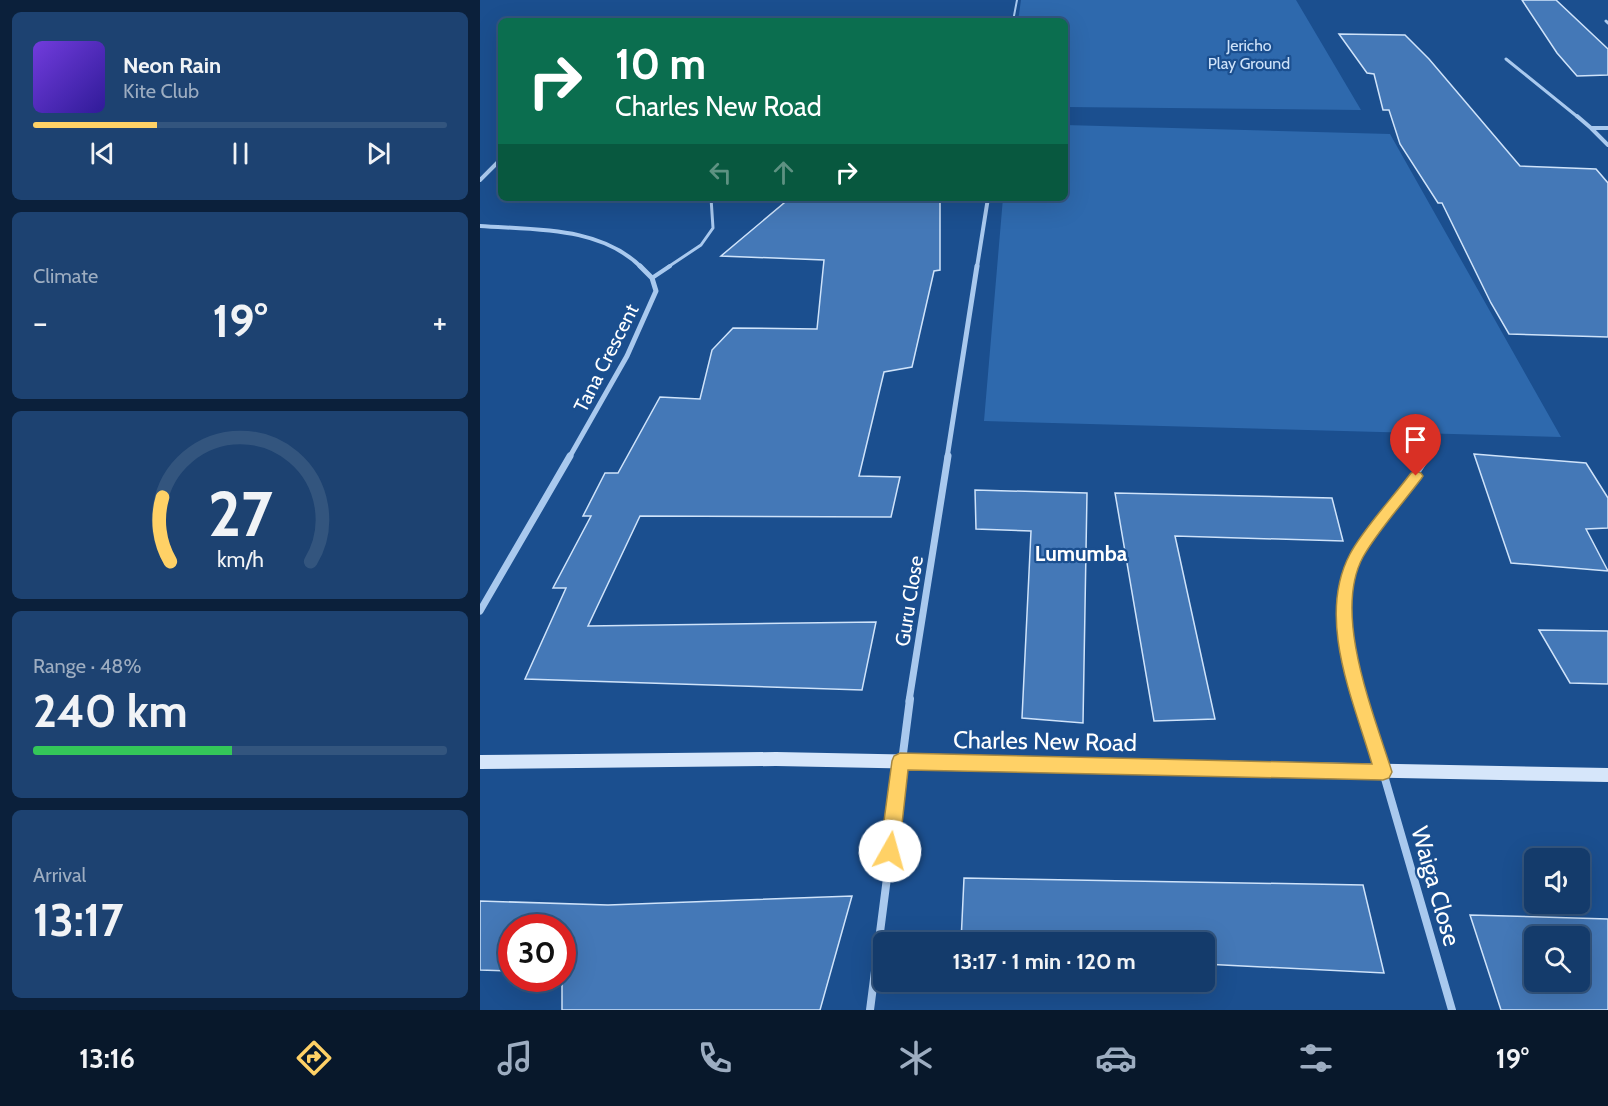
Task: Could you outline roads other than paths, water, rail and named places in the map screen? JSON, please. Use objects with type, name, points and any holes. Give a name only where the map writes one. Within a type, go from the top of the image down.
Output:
[{"type":"street","points":[[1506,59],[1591,128],[1608,145]]},
{"type":"street","points":[[1591,128],[1608,128]]},
{"type":"street","points":[[480,180],[498,162]]},
{"type":"street","name":"Guru Close","points":[[870,1010],[900,761],[988,201]]},
{"type":"street","points":[[480,226],[554,231],[599,240],[620,250],[652,278]]},
{"type":"street","name":"Tana Crescent","points":[[480,611],[627,356],[656,291],[652,278]]},
{"type":"street","name":"Charles New Road","points":[[480,762],[776,759],[1608,775]]},
{"type":"street","name":"Waiga Close","points":[[1383,772],[1452,1010]]},
{"type":"lane","points":[[1014,18],[1017,0]]},
{"type":"lane","points":[[652,278],[701,245],[713,228],[711,201]]},
{"type":"lane","points":[[1383,772],[1349,655],[1343,607],[1347,579],[1357,555],[1399,500],[1435,447]]},
{"type":"district","name":"Lumumba","points":[[1081,553]]},
{"type":"park label","name":"Jericho Play Ground","points":[[1249,54]]}]
